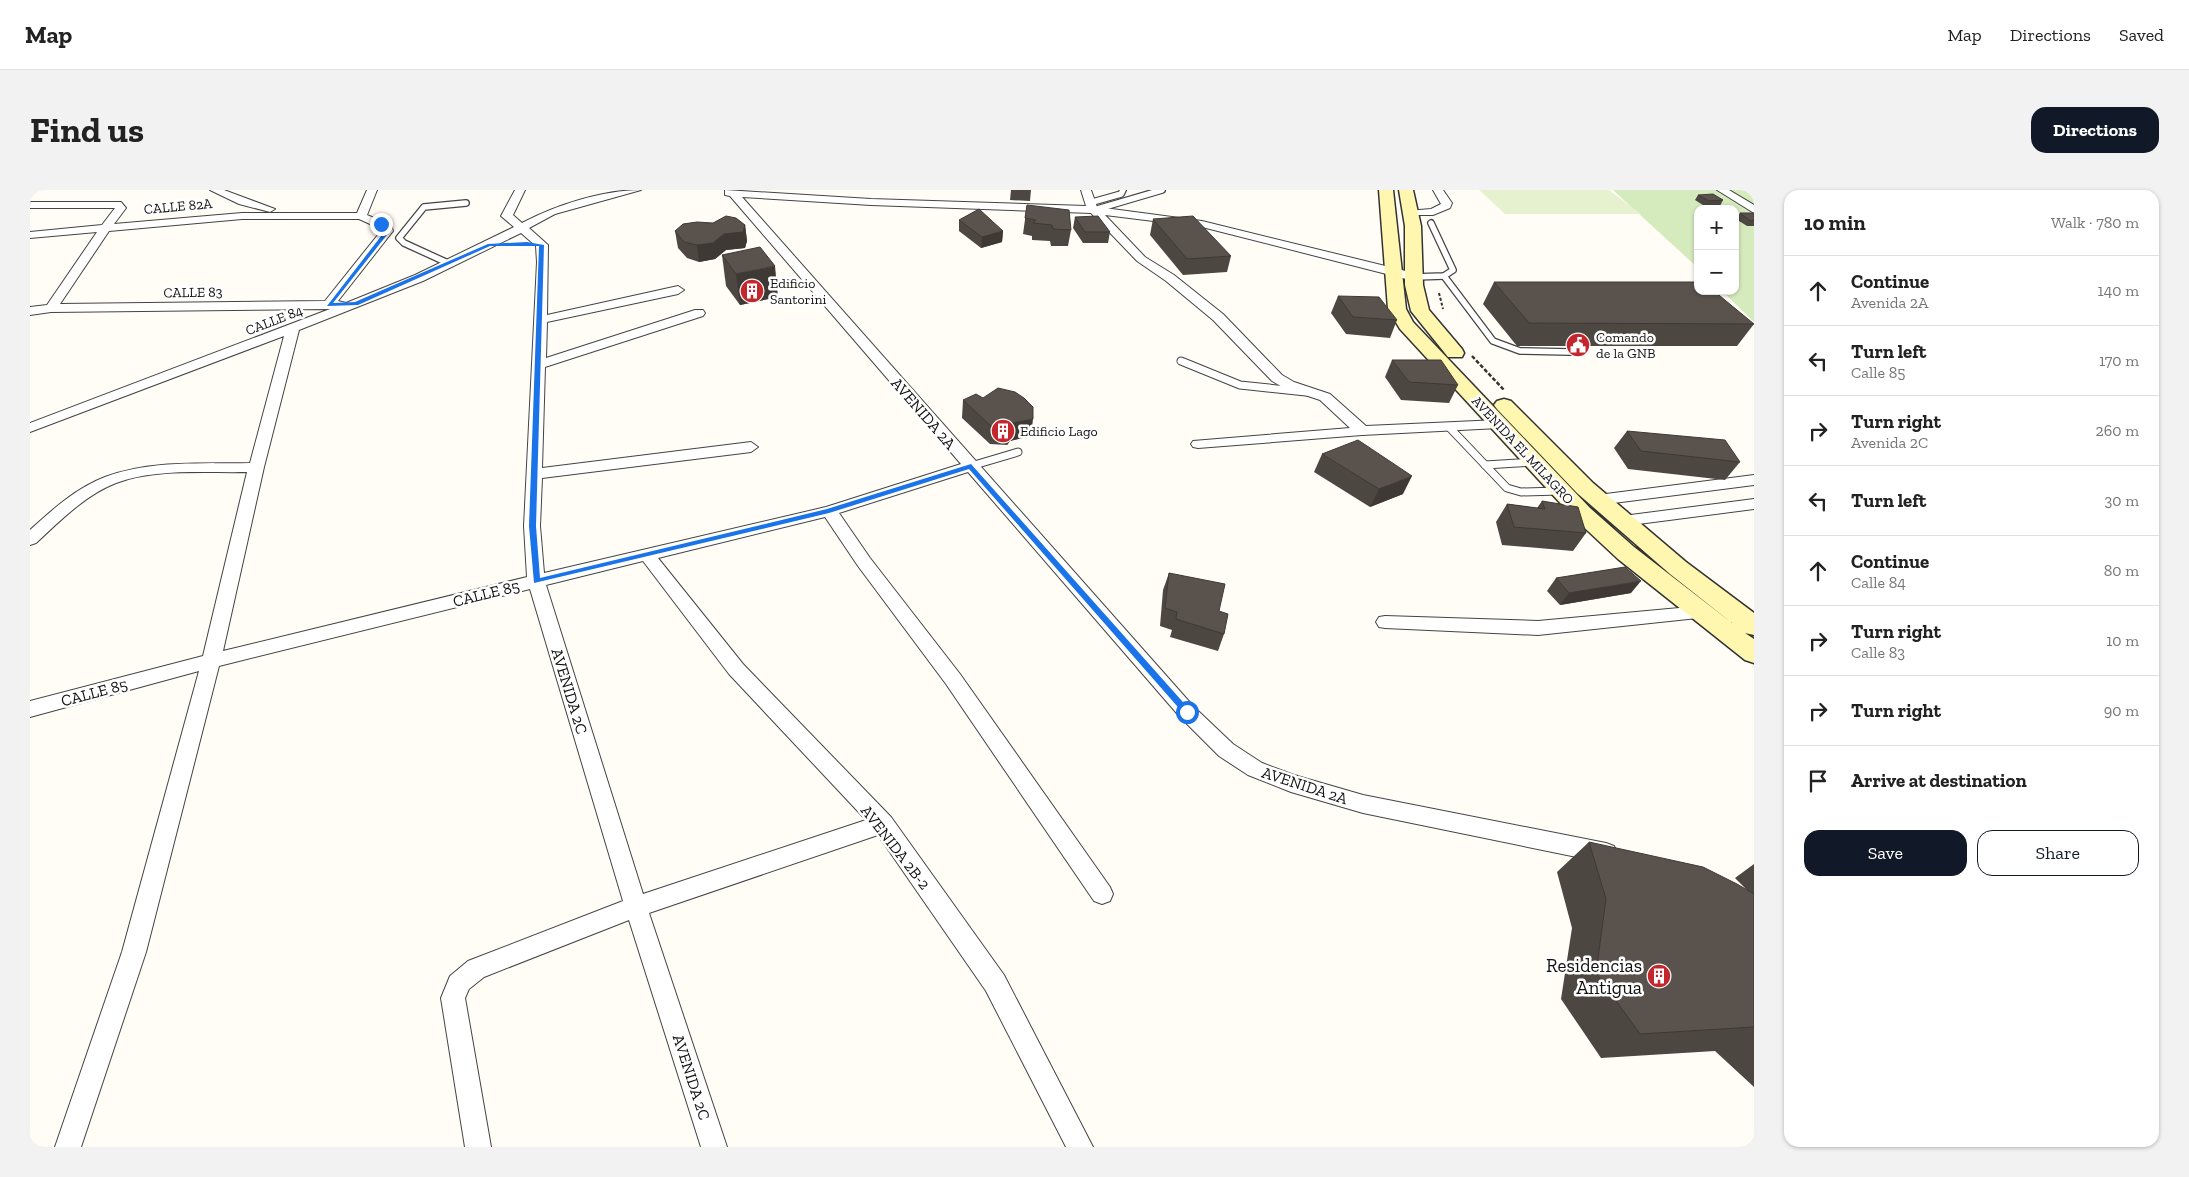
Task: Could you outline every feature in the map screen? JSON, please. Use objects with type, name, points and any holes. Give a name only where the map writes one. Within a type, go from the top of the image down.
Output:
[{"type":"main road","name":"AVENIDA EL MILAGRO","points":[[1386,190],[1397,309],[1406,325],[1560,491],[1626,553],[1754,654]]},
{"type":"main road","name":"AVENIDA EL MILAGRO","points":[[1406,190],[1413,226],[1414,277],[1420,311],[1451,349],[1598,500],[1678,568],[1754,626]]},
{"type":"street","points":[[215,190],[243,202],[296,215]]},
{"type":"street","points":[[328,305],[387,231],[386,227],[381,224],[361,216],[372,190]]},
{"type":"street","points":[[520,190],[514,222],[542,245]]},
{"type":"street","name":"CALLE 84","points":[[30,428],[356,304],[450,264],[490,245],[514,222],[565,207],[636,190]]},
{"type":"street","points":[[1086,190],[1092,207],[1140,259],[1170,278],[1218,317],[1282,382],[1316,393],[1334,404],[1362,431]]},
{"type":"street","points":[[1411,213],[1433,212],[1446,206],[1447,203],[1438,190]]},
{"type":"street","points":[[1722,190],[1754,210]]},
{"type":"street","points":[[728,192],[1092,207],[1235,231],[1414,277]]},
{"type":"street","name":"AVENIDA 2A","points":[[728,192],[1187,712],[1226,750],[1255,769],[1291,783],[1363,804],[1625,858]]},
{"type":"street","points":[[30,204],[120,206],[121,208],[51,308]]},
{"type":"street","name":"CALLE 82A","points":[[30,235],[242,216],[361,216]]},
{"type":"street","points":[[490,245],[527,243],[542,245]]},
{"type":"street","name":"AVENIDA 2C","points":[[542,245],[532,526],[536,581],[636,907],[714,1147]]},
{"type":"street","points":[[540,320],[678,290]]},
{"type":"street","name":"CALLE 83","points":[[30,311],[51,308],[356,304]]},
{"type":"street","points":[[537,365],[699,313]]},
{"type":"street","points":[[68,1147],[134,952],[210,660],[256,467],[293,328]]},
{"type":"street","points":[[1198,444],[1362,431],[1499,424]]},
{"type":"street","points":[[534,474],[751,447]]},
{"type":"street","name":"CALLE 85","points":[[30,709],[210,660],[829,511],[971,466]]},
{"type":"street","points":[[30,539],[56,515],[110,480],[142,473],[256,467]]},
{"type":"street","points":[[1598,500],[1754,480]]},
{"type":"street","points":[[1623,521],[1754,504]]},
{"type":"street","points":[[829,511],[864,562],[952,679],[1102,894]]},
{"type":"street","name":"AVENIDA 2B-2","points":[[647,555],[736,669],[882,824],[995,982],[1080,1147]]},
{"type":"street","points":[[1385,622],[1538,628],[1701,612]]},
{"type":"street","points":[[478,1147],[455,1014],[454,998],[456,986],[464,976],[476,969],[636,907],[882,824]]},
{"type":"lane","points":[[1092,207],[1158,193],[1162,190]]},
{"type":"lane","points":[[1092,207],[1123,191],[1138,196]]},
{"type":"lane","points":[[450,264],[404,243],[399,238],[424,207],[439,204],[466,204]]},
{"type":"lane","points":[[1414,277],[1444,276],[1454,270],[1431,223]]},
{"type":"lane","points":[[1444,276],[1497,344],[1519,350],[1570,352]]},
{"type":"lane","points":[[1181,361],[1240,386],[1316,393]]},
{"type":"lane","points":[[1450,427],[1507,488],[1521,492],[1560,491]]},
{"type":"lane","points":[[971,466],[1018,452]]},
{"type":"lane","points":[[1486,465],[1533,462]]},
{"type":"green space","points":[[1479,190],[1609,190],[1641,214],[1505,214]]},
{"type":"green space","points":[[1613,190],[1754,190],[1754,322],[1726,295],[1739,295],[1739,205],[1694,205],[1694,264]]},
{"type":"building","points":[[1713,194],[1723,200],[1709,201],[1698,195]]},
{"type":"building","points":[[1027,205],[1069,210],[1071,230],[1053,229],[1052,225],[1033,223],[1036,220],[1025,218]]},
{"type":"building","points":[[979,209],[1003,231],[982,237],[959,220]]},
{"type":"building","points":[[1740,213],[1754,213],[1754,220],[1751,221]]},
{"type":"building","points":[[726,216],[736,218],[745,225],[743,232],[724,234],[713,243],[697,245],[684,242],[675,231],[683,224],[697,222],[713,223]]},
{"type":"building","points":[[1098,216],[1110,232],[1085,232],[1075,217]]},
{"type":"building","points":[[1193,216],[1231,256],[1187,259],[1153,219]]},
{"type":"building","points":[[760,247],[775,266],[736,274],[722,255]]},
{"type":"building","points":[[1494,282],[1694,282],[1694,295],[1719,295],[1754,324],[1529,323]]},
{"type":"building","points":[[1338,296],[1379,297],[1397,320],[1353,317]]},
{"type":"building","points":[[1392,360],[1441,360],[1458,385],[1409,382]]},
{"type":"building","points":[[998,388],[1015,392],[1024,398],[1033,407],[1033,419],[1012,423],[1009,427],[992,427],[963,400],[976,394],[983,398]]},
{"type":"building","points":[[1627,431],[1725,440],[1740,462],[1641,451]]},
{"type":"building","points":[[1358,440],[1412,476],[1379,489],[1322,454]]},
{"type":"building","points":[[1542,501],[1578,507],[1586,533],[1514,527],[1507,504],[1545,509]]},
{"type":"building","points":[[1625,567],[1641,581],[1569,593],[1556,578]]},
{"type":"building","points":[[1169,573],[1225,584],[1219,611],[1228,614],[1224,634],[1176,619],[1177,612],[1165,608]]},
{"type":"building","name":"Residencias Antigua","points":[[1589,842],[1703,867],[1754,894],[1754,1027],[1640,1034],[1596,973],[1606,899]]},
{"type":"place","name":"Edificio Santorini","points":[[752,291]]},
{"type":"place","name":"Comando de la GNB","points":[[1578,345]]},
{"type":"place","name":"Edificio Lago","points":[[1003,431]]},
{"type":"place","name":"Residencias Antigua","points":[[1659,976]]},
{"type":"route","points":[[381,224],[386,227],[387,231],[328,305],[356,304],[419,278],[490,245],[527,243],[542,245],[543,262],[538,336],[532,526],[536,581],[829,511],[971,466],[1187,712]]}]
